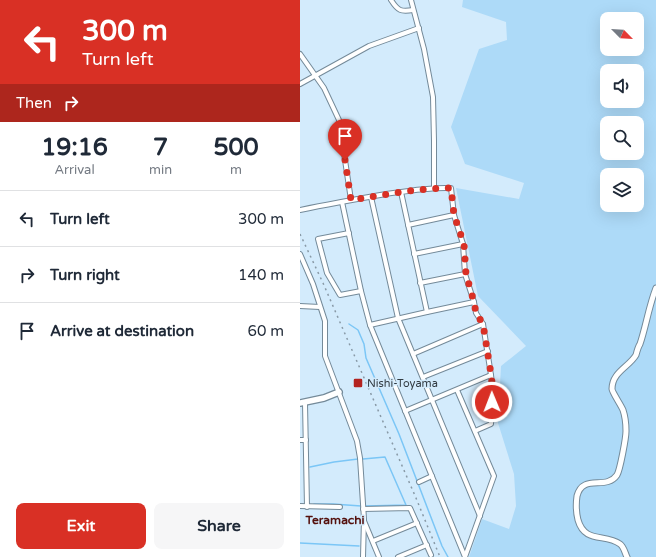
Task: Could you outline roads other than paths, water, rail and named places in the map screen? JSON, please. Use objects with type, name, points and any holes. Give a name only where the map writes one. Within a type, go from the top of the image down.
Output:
[{"type":"main road","points":[[302,403],[324,398],[339,392]]},
{"type":"street","points":[[391,0],[396,8],[400,10],[414,10]]},
{"type":"street","points":[[411,0],[419,28],[433,97],[434,188]]},
{"type":"street","points":[[300,84],[369,46],[419,28]]},
{"type":"street","points":[[300,54],[324,88],[339,120],[351,200]]},
{"type":"street","points":[[300,210],[401,192],[434,188],[451,188],[454,215],[464,244],[466,274],[476,313],[483,324],[493,391],[491,424],[475,431]]},
{"type":"street","points":[[401,192],[427,312]]},
{"type":"street","points":[[371,197],[398,318],[480,516]]},
{"type":"street","points":[[342,202],[361,291],[370,325],[465,557]]},
{"type":"street","points":[[408,225],[454,215]]},
{"type":"street","points":[[349,232],[318,239],[327,273],[340,295],[361,291]]},
{"type":"street","points":[[414,254],[464,244]]},
{"type":"street","points":[[300,254],[313,284],[325,321],[325,356],[357,441],[360,458],[364,518],[363,557]]},
{"type":"street","points":[[420,283],[466,274]]},
{"type":"street","points":[[627,557],[620,544],[587,533],[583,530],[578,521],[576,501],[578,492],[582,486],[586,484],[604,483],[617,475],[626,430],[623,411],[613,393],[613,382],[618,373],[635,356],[644,333],[656,288]]},
{"type":"street","points":[[370,325],[474,302]]},
{"type":"street","points":[[300,306],[320,307]]},
{"type":"street","points":[[413,354],[483,324]]},
{"type":"street","points":[[423,377],[488,351]]},
{"type":"street","points":[[405,411],[457,390],[491,374]]},
{"type":"street","points":[[457,390],[494,476],[465,557]]},
{"type":"street","points":[[302,403],[306,440],[307,507]]},
{"type":"street","points":[[300,440],[306,440]]},
{"type":"street","points":[[300,471],[307,471]]},
{"type":"street","points":[[419,482],[432,476]]},
{"type":"street","points":[[300,506],[340,507]]},
{"type":"street","points":[[363,509],[410,508],[431,556]]},
{"type":"street","points":[[364,518],[380,557]]},
{"type":"street","points":[[373,541],[417,523]]},
{"type":"street","points":[[398,557],[427,545]]},
{"type":"waterway","points":[[349,324],[358,330],[364,344],[366,358],[399,434],[442,546],[448,557]]},
{"type":"waterway","points":[[363,459],[385,457],[406,505],[366,506]]},
{"type":"waterway","points":[[310,467],[358,459]]},
{"type":"waterway","points":[[314,504],[361,506]]},
{"type":"waterway","points":[[300,543],[359,546]]},
{"type":"railway","points":[[300,234],[323,283],[440,557]]},
{"type":"place","name":"Nishi-Toyama","points":[[358,383]]},
{"type":"district","name":"Teramachi","points":[[335,520]]}]
